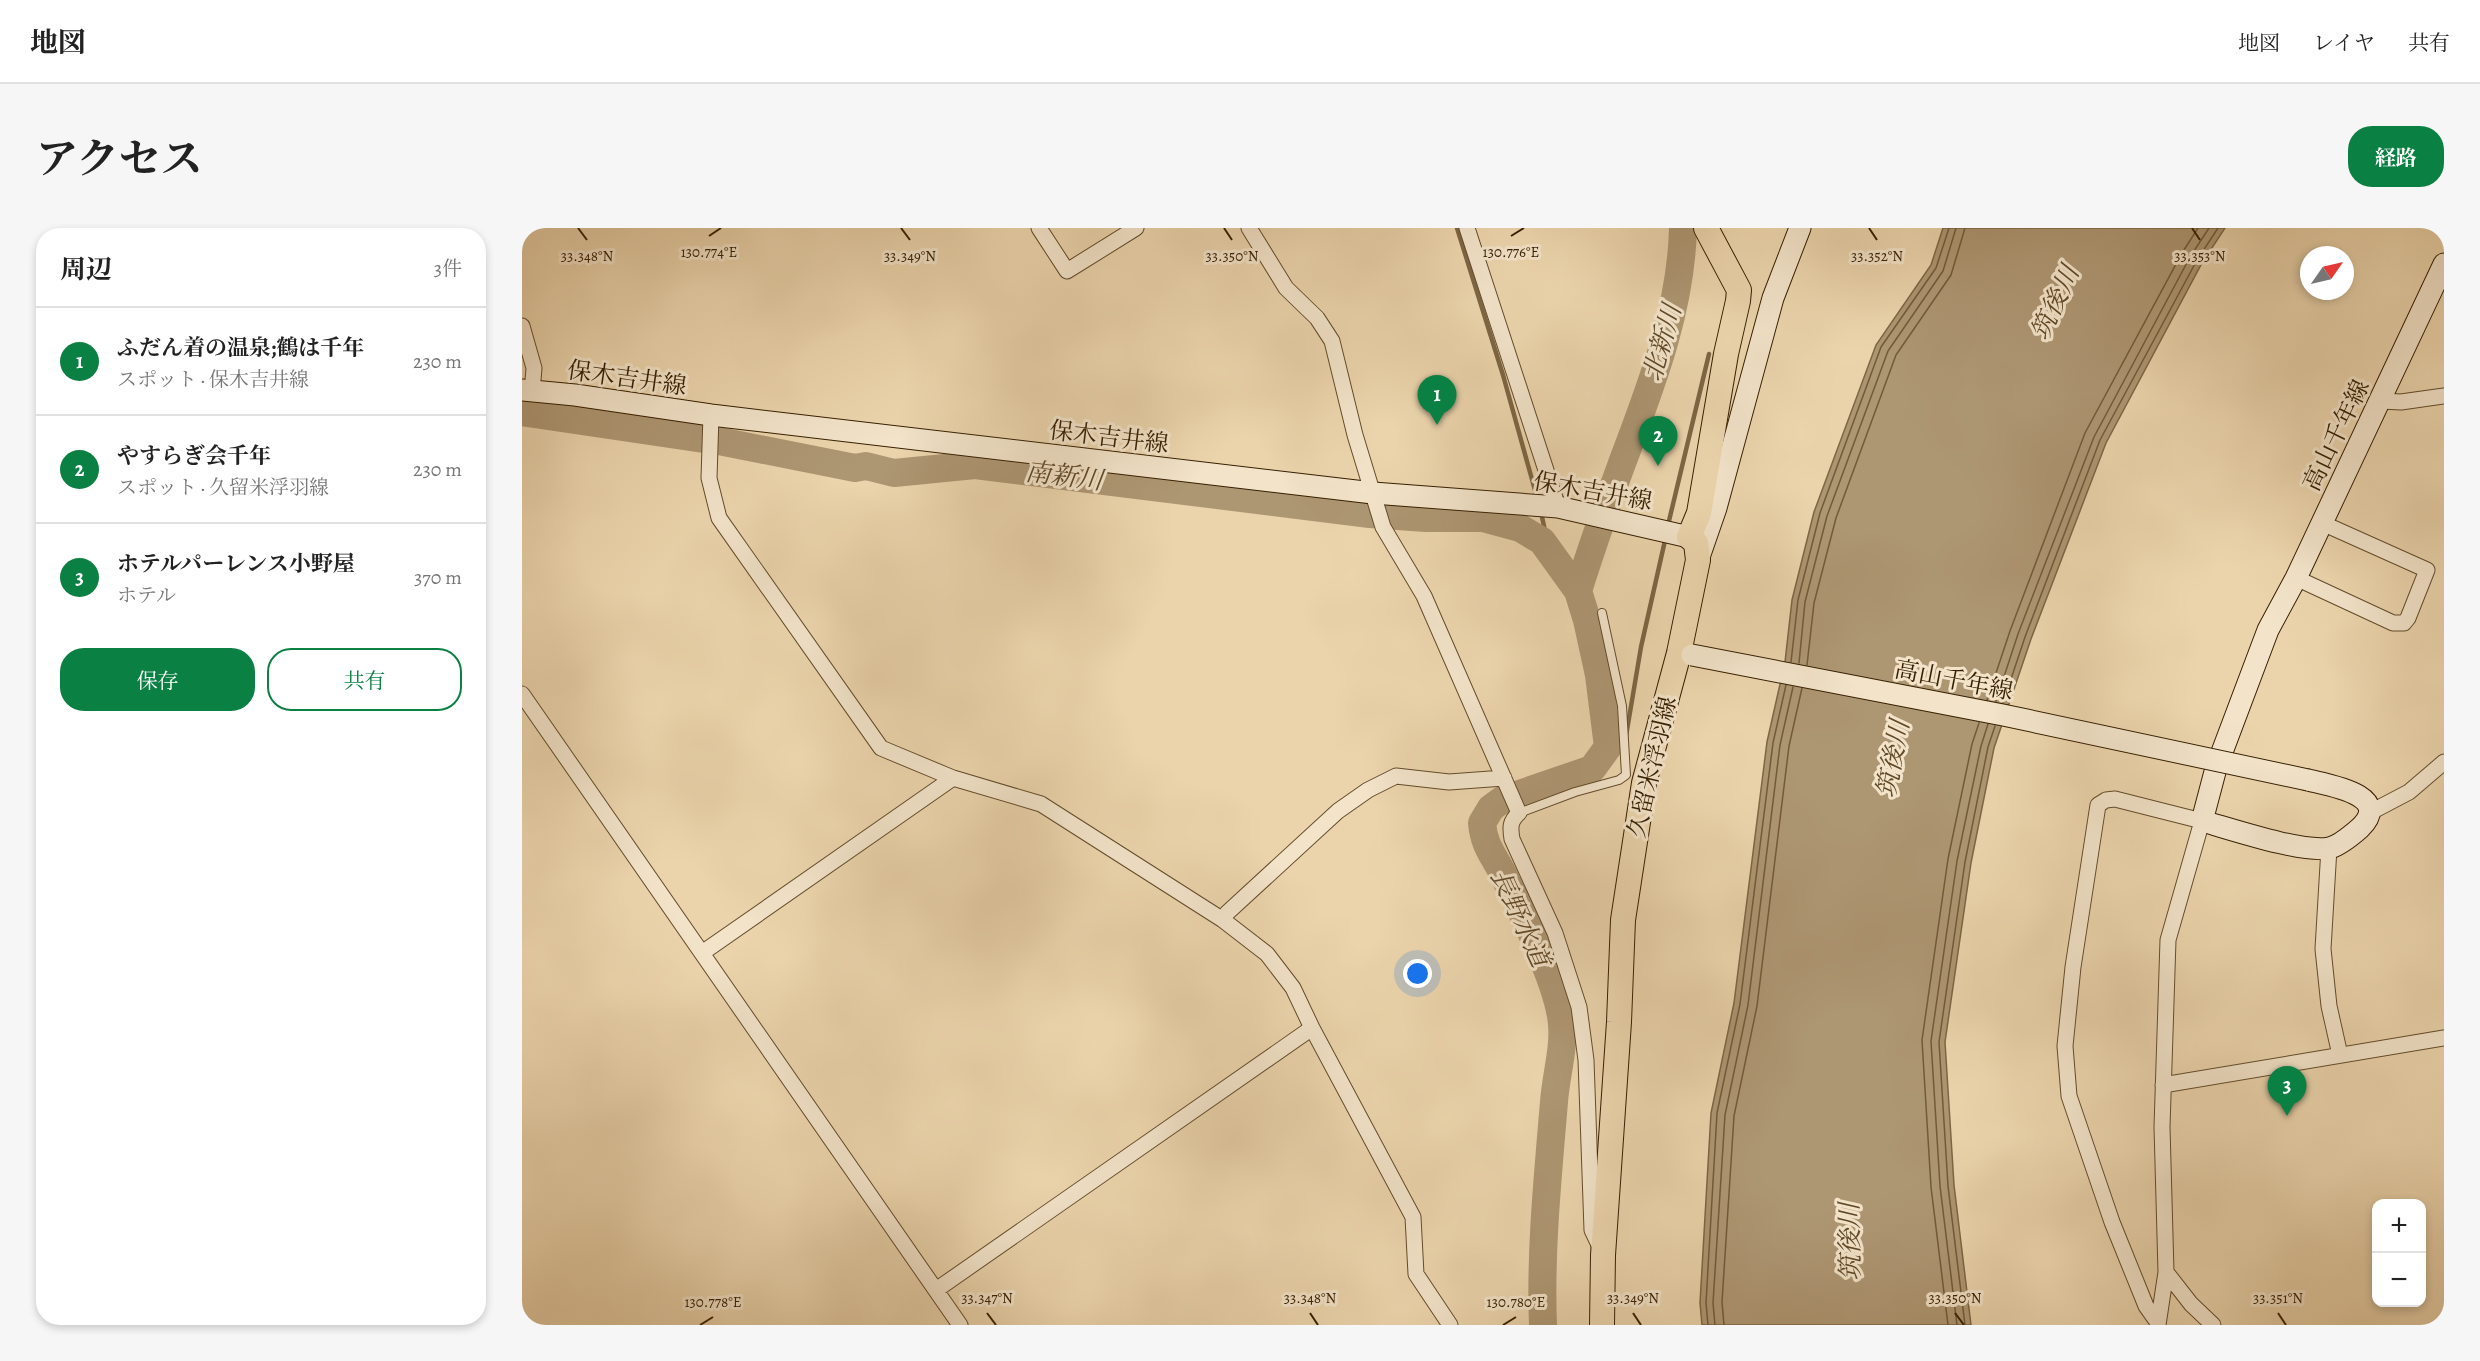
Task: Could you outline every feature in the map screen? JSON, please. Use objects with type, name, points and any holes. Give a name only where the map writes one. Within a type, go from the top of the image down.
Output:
[{"type":"main road","points":[[1698,560],[1696,543],[1683,534],[1699,513],[1739,290],[1706,228]]},
{"type":"main road","points":[[1698,560],[1716,508],[1773,298],[1800,228]]},
{"type":"main road","name":"高山千年線","points":[[2202,821],[2216,768],[2268,630],[2296,578],[2444,264]]},
{"type":"main road","name":"保木吉井線","points":[[527,391],[575,395],[710,422],[1374,498],[1552,507],[1683,534]]},
{"type":"main road","name":"久留米浮羽線","points":[[1602,1325],[1603,1255],[1619,1022],[1623,920],[1644,783],[1686,654],[1698,560]]},
{"type":"main road","name":"高山千年線","points":[[1686,654],[2003,715],[2308,780],[2359,794],[2367,802],[2369,813]]},
{"type":"main road","points":[[2202,821],[2310,848],[2329,848],[2359,828],[2369,813]]},
{"type":"street","points":[[1039,228],[1067,271],[1136,228]]},
{"type":"street","points":[[1249,228],[1286,288],[1317,318],[1332,341],[1354,435],[1383,527],[1424,596],[1519,813],[1512,819],[1510,827],[1512,839],[1555,933],[1579,1007],[1586,1060],[1592,1230],[1603,1255]]},
{"type":"street","points":[[1467,228],[1544,460],[1552,507]]},
{"type":"street","points":[[522,326],[534,368],[527,391]]},
{"type":"street","points":[[2380,401],[2401,402],[2444,396]]},
{"type":"street","points":[[710,422],[709,478],[719,518],[881,748],[953,778],[1041,804],[1223,920],[1267,954],[1293,988],[1413,1217],[1416,1274],[1450,1325]]},
{"type":"street","points":[[2296,578],[2393,623],[2403,623],[2408,618],[2427,570],[2322,523]]},
{"type":"street","points":[[522,694],[960,1325]]},
{"type":"street","points":[[2369,813],[2409,792],[2444,762]]},
{"type":"street","points":[[1223,920],[1227,913],[1331,817],[1368,790],[1396,776],[1449,782],[1505,780]]},
{"type":"street","points":[[702,953],[953,778]]},
{"type":"street","points":[[2115,799],[2202,821],[2168,940],[2162,1127],[2166,1272],[2158,1324],[2146,1306],[2112,1222],[2068,1096],[2065,1046],[2073,966],[2098,805],[2106,800],[2115,799]]},
{"type":"street","points":[[2329,848],[2322,949],[2329,1006],[2340,1055]]},
{"type":"street","points":[[936,1290],[1312,1028]]},
{"type":"street","points":[[2163,1085],[2444,1038]]},
{"type":"street","points":[[2166,1272],[2191,1304],[2213,1325]]},
{"type":"lane","points":[[1519,813],[1575,792],[1619,780],[1626,775],[1622,706],[1602,613]]},
{"type":"water","name":"筑後川","points":[[1943,228],[2225,228],[2202,263],[2106,443],[2031,639],[1994,748],[1971,863],[1945,1042],[1954,1185],[1971,1325],[1702,1325],[1700,1303],[1711,1113],[1734,1003],[1767,742],[1785,662],[1792,600],[1814,512],[1876,345],[1931,265]]},
{"type":"waterway","points":[[1457,228],[1503,375],[1538,501]]},
{"type":"waterway","name":"北新川","points":[[1578,591],[1662,349],[1677,290],[1683,228]]},
{"type":"waterway","points":[[1668,525],[1709,354]]},
{"type":"waterway","name":"南新川","points":[[522,412],[724,442],[855,468],[866,466],[894,473],[975,465],[1370,514],[1426,518],[1483,518],[1520,528],[1542,541],[1578,591],[1599,675],[1608,747],[1592,769],[1502,800],[1491,808],[1482,823],[1489,849],[1544,962],[1561,1016],[1562,1048],[1554,1102],[1545,1213],[1543,1325]]},
{"type":"waterway","points":[[1541,512],[1545,531],[1542,541]]},
{"type":"waterway","points":[[1608,747],[1626,736],[1641,647],[1666,536]]},
{"type":"place","name":"ふだん着の温泉;鶴は千年","points":[[1437,425]]},
{"type":"place","name":"やすらぎ会千年","points":[[1658,466]]},
{"type":"place","name":"ホテルパーレンス小野屋","points":[[2287,1116]]},
{"type":"water label","name":"長野水道","points":[[1520,918]]}]
